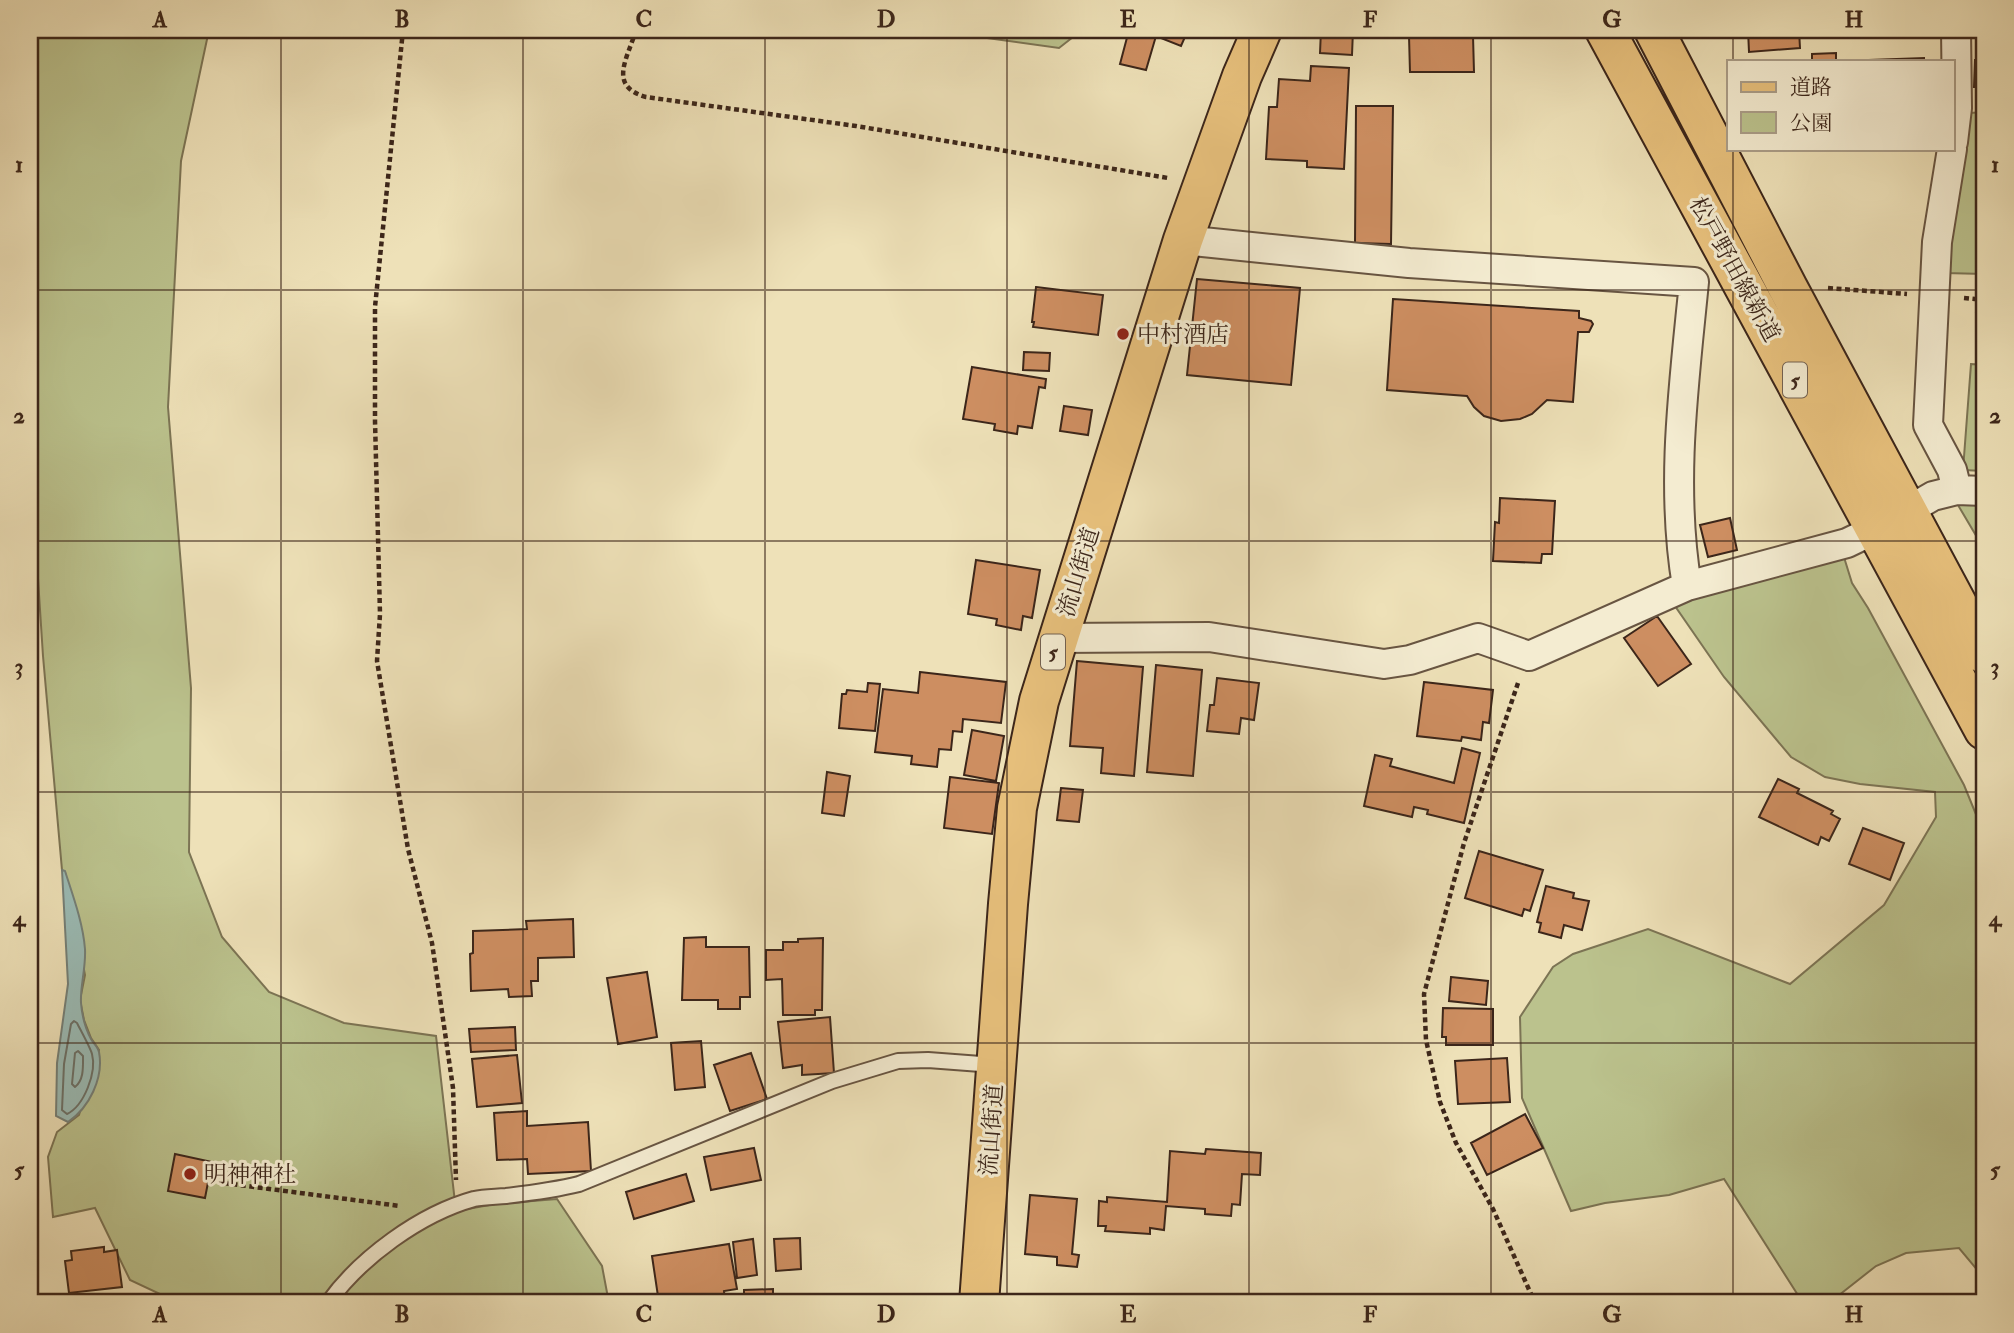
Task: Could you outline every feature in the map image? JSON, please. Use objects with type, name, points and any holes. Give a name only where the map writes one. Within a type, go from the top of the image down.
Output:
[{"type":"main road","name":"流山街道","points":[[979,1303],[1017,808],[1039,701],[1183,240],[1242,76],[1262,30]]},
{"type":"main road","name":"松戸野田線新道","points":[[1605,30],[1984,730]]},
{"type":"main road","name":"松戸野田線新道","points":[[1654,30],[1788,288],[1984,654]]},
{"type":"street","points":[[1954,131],[1956,30]]},
{"type":"street","points":[[1952,150],[1937,242],[1928,425],[1952,470],[1971,490]]},
{"type":"street","points":[[1183,240],[1409,263],[1694,282],[1678,462],[1681,545],[1687,586]]},
{"type":"street","points":[[1058,638],[1209,637],[1384,664],[1410,660],[1478,638],[1529,656],[1687,586],[1847,543],[1933,496],[1971,490]]},
{"type":"lane","points":[[328,1303],[381,1247],[442,1212],[475,1199],[558,1190],[579,1184],[832,1081],[898,1061],[928,1060],[996,1066]]},
{"type":"path","points":[[403,30],[375,307],[380,614],[377,661],[408,849],[432,943],[453,1088],[457,1206]]},
{"type":"path","points":[[636,30],[622,78],[625,87],[632,93],[646,97],[856,126],[1203,184]]},
{"type":"path","points":[[1822,287],[1933,297]]},
{"type":"path","points":[[1529,656],[1464,844],[1424,994],[1426,1040],[1440,1102],[1456,1143],[1493,1209],[1535,1303]]},
{"type":"path","points":[[224,1182],[442,1212]]},
{"type":"green space","points":[[30,30],[209,30],[181,161],[168,407],[191,688],[189,852],[222,937],[269,992],[344,1023],[436,1036],[456,1211],[495,1204],[557,1199],[602,1266],[609,1303],[179,1303],[130,1280],[95,1208],[53,1217],[48,1157],[57,1132],[79,1115],[99,1050],[84,1020],[80,1000],[85,975],[65,872],[62,870],[30,484]]},
{"type":"green space","points":[[951,30],[1082,30],[1059,48],[958,34]]},
{"type":"green space","points":[[1984,112],[1984,274],[1945,273],[1970,113]]},
{"type":"green space","points":[[1971,364],[1984,365],[1984,471],[1963,470]]},
{"type":"green space","points":[[1955,500],[1984,502],[1984,549]]},
{"type":"green space","points":[[1843,554],[1852,583],[1964,785],[1984,834],[1984,1278],[1959,1248],[1906,1253],[1876,1266],[1829,1303],[1803,1303],[1724,1179],[1669,1195],[1605,1203],[1571,1211],[1522,1098],[1520,1017],[1553,967],[1573,954],[1648,929],[1790,984],[1884,905],[1936,817],[1935,792],[1860,784],[1825,777],[1791,757],[1724,677],[1675,606],[1680,600]]},
{"type":"water","points":[[62,870],[65,871],[82,929],[85,956],[81,1008],[100,1062],[93,1092],[82,1109],[68,1122],[56,1116],[57,1063],[68,984]]},
{"type":"building","points":[[1129,30],[1188,30],[1181,46],[1156,36],[1146,70],[1120,64]]},
{"type":"building","points":[[1321,30],[1353,30],[1352,55],[1320,53]]},
{"type":"building","points":[[1748,30],[1799,30],[1800,48],[1749,52]]},
{"type":"building","points":[[1409,36],[1473,36],[1474,72],[1410,72]]},
{"type":"building","points":[[1836,53],[1836,60],[1812,60],[1812,54]]},
{"type":"building","points":[[1924,58],[1924,60],[1868,60]]},
{"type":"building","points":[[1975,60],[1984,60],[1984,87],[1974,87]]},
{"type":"building","points":[[1311,66],[1349,68],[1344,169],[1307,167],[1307,161],[1266,159],[1269,107],[1277,107],[1279,79],[1310,81]]},
{"type":"building","points":[[1356,106],[1393,106],[1391,244],[1355,243]]},
{"type":"building","points":[[1197,279],[1300,288],[1291,385],[1187,375]]},
{"type":"building","points":[[1978,284],[1984,284],[1984,313],[1976,312]]},
{"type":"building","points":[[1036,287],[1103,295],[1098,335],[1033,327]]},
{"type":"building","points":[[1393,299],[1579,311],[1579,318],[1593,324],[1589,332],[1578,332],[1573,402],[1547,400],[1532,414],[1520,419],[1501,421],[1484,416],[1467,396],[1387,390]]},
{"type":"building","points":[[1024,352],[1050,353],[1049,371],[1023,370]]},
{"type":"building","points":[[972,367],[1046,379],[1045,388],[1039,387],[1032,428],[1018,426],[1017,434],[994,430],[995,424],[963,419]]},
{"type":"building","points":[[1064,406],[1092,410],[1088,435],[1060,431]]},
{"type":"building","points":[[1500,498],[1555,501],[1552,554],[1542,554],[1541,563],[1493,561],[1495,522],[1499,523]]},
{"type":"building","points":[[1730,518],[1737,550],[1708,557],[1700,525]]},
{"type":"building","points":[[976,560],[1040,570],[1032,618],[1023,616],[1021,630],[996,625],[997,619],[968,614]]},
{"type":"building","points":[[1657,616],[1691,664],[1658,686],[1624,638]]},
{"type":"building","points":[[1077,661],[1143,667],[1134,776],[1101,773],[1103,748],[1070,746]]},
{"type":"building","points":[[1156,665],[1202,670],[1193,776],[1147,772]]},
{"type":"building","points":[[920,672],[1006,682],[1001,723],[963,719],[962,732],[953,731],[951,750],[939,749],[937,767],[911,764],[912,756],[875,752],[883,689],[918,693]]},
{"type":"building","points":[[1217,678],[1259,683],[1254,720],[1241,718],[1239,734],[1207,731]]},
{"type":"building","points":[[1424,682],[1493,690],[1489,723],[1483,722],[1481,740],[1462,737],[1461,741],[1417,736]]},
{"type":"building","points":[[868,683],[880,684],[875,731],[839,728],[842,694],[846,694],[847,690],[867,692]]},
{"type":"building","points":[[972,730],[1004,736],[996,781],[964,775]]},
{"type":"building","points":[[1462,748],[1480,753],[1464,823],[1427,814],[1428,810],[1414,807],[1412,817],[1364,806],[1375,755],[1392,759],[1390,766],[1454,783]]},
{"type":"building","points":[[827,772],[850,776],[844,816],[822,813]]},
{"type":"building","points":[[950,777],[999,783],[992,834],[944,828]]},
{"type":"building","points":[[1778,779],[1799,789],[1797,793],[1833,811],[1831,814],[1840,819],[1829,841],[1821,837],[1818,845],[1759,817]]},
{"type":"building","points":[[1061,788],[1083,790],[1079,822],[1057,820]]},
{"type":"building","points":[[1863,828],[1904,843],[1890,880],[1849,864]]},
{"type":"building","points":[[1479,851],[1543,870],[1530,911],[1524,909],[1522,916],[1465,898]]},
{"type":"building","points":[[1546,886],[1574,893],[1573,898],[1589,901],[1582,930],[1564,925],[1561,938],[1539,932],[1541,923],[1537,922]]},
{"type":"building","points":[[573,919],[574,957],[538,958],[538,981],[531,981],[532,996],[509,997],[508,989],[471,991],[470,954],[473,953],[473,931],[527,929],[526,921]]},
{"type":"building","points":[[706,937],[706,947],[749,947],[750,997],[740,997],[740,1009],[718,1009],[718,1000],[682,1000],[684,938]]},
{"type":"building","points":[[823,938],[822,1010],[815,1010],[815,1015],[783,1015],[782,979],[766,980],[766,950],[783,950],[783,942]]},
{"type":"building","points":[[647,972],[657,1037],[618,1044],[607,978]]},
{"type":"building","points":[[1451,977],[1488,981],[1486,1005],[1449,1001]]},
{"type":"building","points":[[1443,1008],[1493,1009],[1493,1045],[1446,1045],[1446,1037],[1442,1037]]},
{"type":"building","points":[[830,1017],[834,1073],[802,1075],[802,1065],[783,1068],[778,1022]]},
{"type":"building","points":[[515,1027],[516,1050],[471,1052],[469,1029]]},
{"type":"building","points":[[701,1041],[705,1087],[675,1090],[671,1043]]},
{"type":"building","points":[[751,1053],[767,1099],[730,1111],[714,1065]]},
{"type":"building","points":[[517,1055],[522,1103],[477,1107],[472,1059]]},
{"type":"building","points":[[1507,1058],[1510,1102],[1458,1104],[1455,1061]]},
{"type":"building","points":[[527,1111],[527,1126],[588,1122],[591,1171],[528,1174],[527,1159],[497,1160],[494,1113]]},
{"type":"building","points":[[1525,1114],[1543,1148],[1487,1175],[1471,1143]]},
{"type":"building","points":[[754,1148],[761,1180],[711,1190],[704,1157]]},
{"type":"building","points":[[1206,1149],[1261,1153],[1260,1175],[1242,1174],[1240,1205],[1232,1204],[1231,1216],[1205,1214],[1205,1209],[1166,1206],[1164,1230],[1150,1228],[1150,1234],[1105,1231],[1106,1226],[1098,1226],[1099,1201],[1107,1202],[1107,1197],[1167,1202],[1170,1151],[1205,1154]]},
{"type":"building","points":[[175,1154],[212,1162],[205,1198],[168,1191]]},
{"type":"building","points":[[686,1174],[694,1201],[634,1219],[626,1192]]},
{"type":"building","points":[[1030,1195],[1077,1199],[1072,1254],[1079,1255],[1077,1267],[1057,1265],[1057,1257],[1025,1254]]},
{"type":"building","points":[[800,1238],[801,1269],[776,1271],[774,1239]]},
{"type":"building","points":[[753,1239],[757,1275],[737,1278],[733,1242]]},
{"type":"building","points":[[729,1244],[737,1289],[724,1291],[725,1303],[659,1303],[652,1256]]},
{"type":"building","points":[[104,1247],[104,1252],[117,1250],[122,1287],[69,1293],[65,1261],[72,1260],[71,1251]]},
{"type":"building","points":[[773,1289],[773,1303],[744,1303],[744,1290]]},
{"type":"place","name":"中村酒店","points":[[1123,334]]},
{"type":"place","name":"明神神社","points":[[190,1174]]}]
